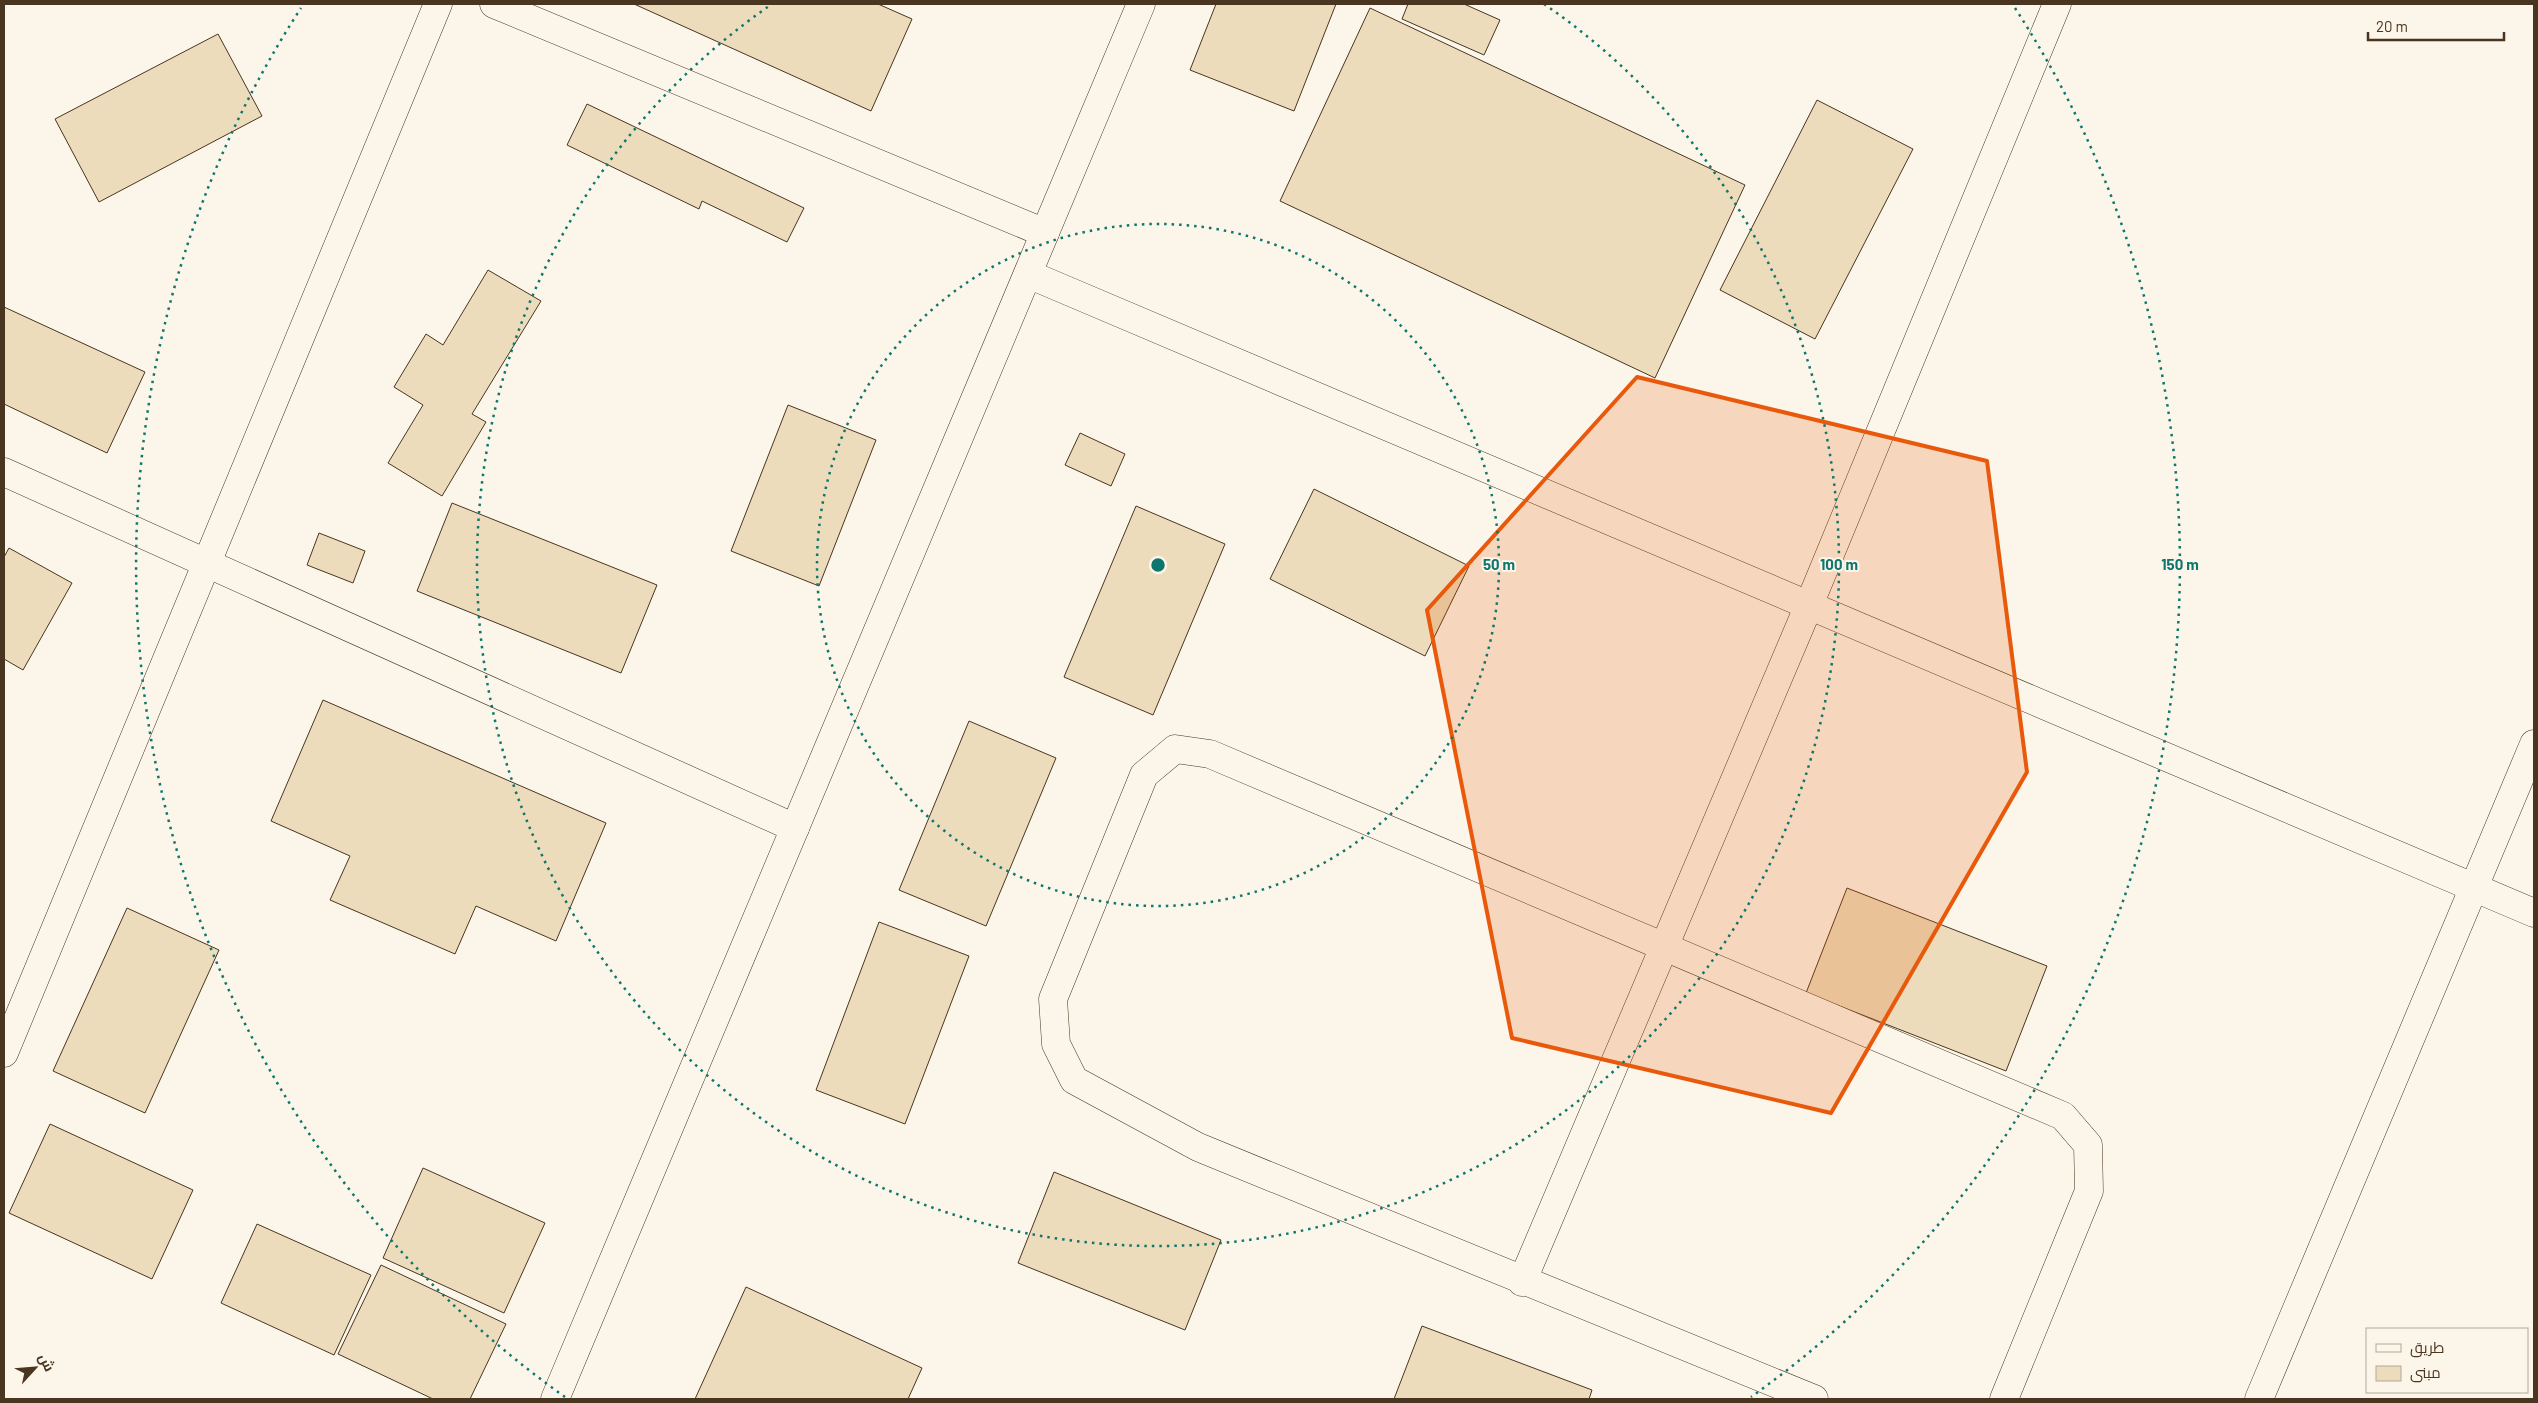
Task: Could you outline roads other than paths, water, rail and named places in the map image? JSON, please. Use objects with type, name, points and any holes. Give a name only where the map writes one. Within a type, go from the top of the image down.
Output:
[{"type":"lane","points":[[4,1053],[438,4]]},
{"type":"lane","points":[[494,4],[1045,233]]},
{"type":"lane","points":[[555,1399],[1141,4]]},
{"type":"lane","points":[[1522,1282],[1809,605],[2058,4]]},
{"type":"lane","points":[[1028,274],[2534,913]]},
{"type":"lane","points":[[4,472],[795,828]]},
{"type":"lane","points":[[2259,1399],[2534,744]]},
{"type":"lane","points":[[1814,1399],[1522,1282],[1198,1148],[1074,1080],[1056,1044],[1053,999],[1144,775],[1175,749],[1210,754],[2063,1116],[2088,1144],[2089,1191],[2004,1399]]}]
